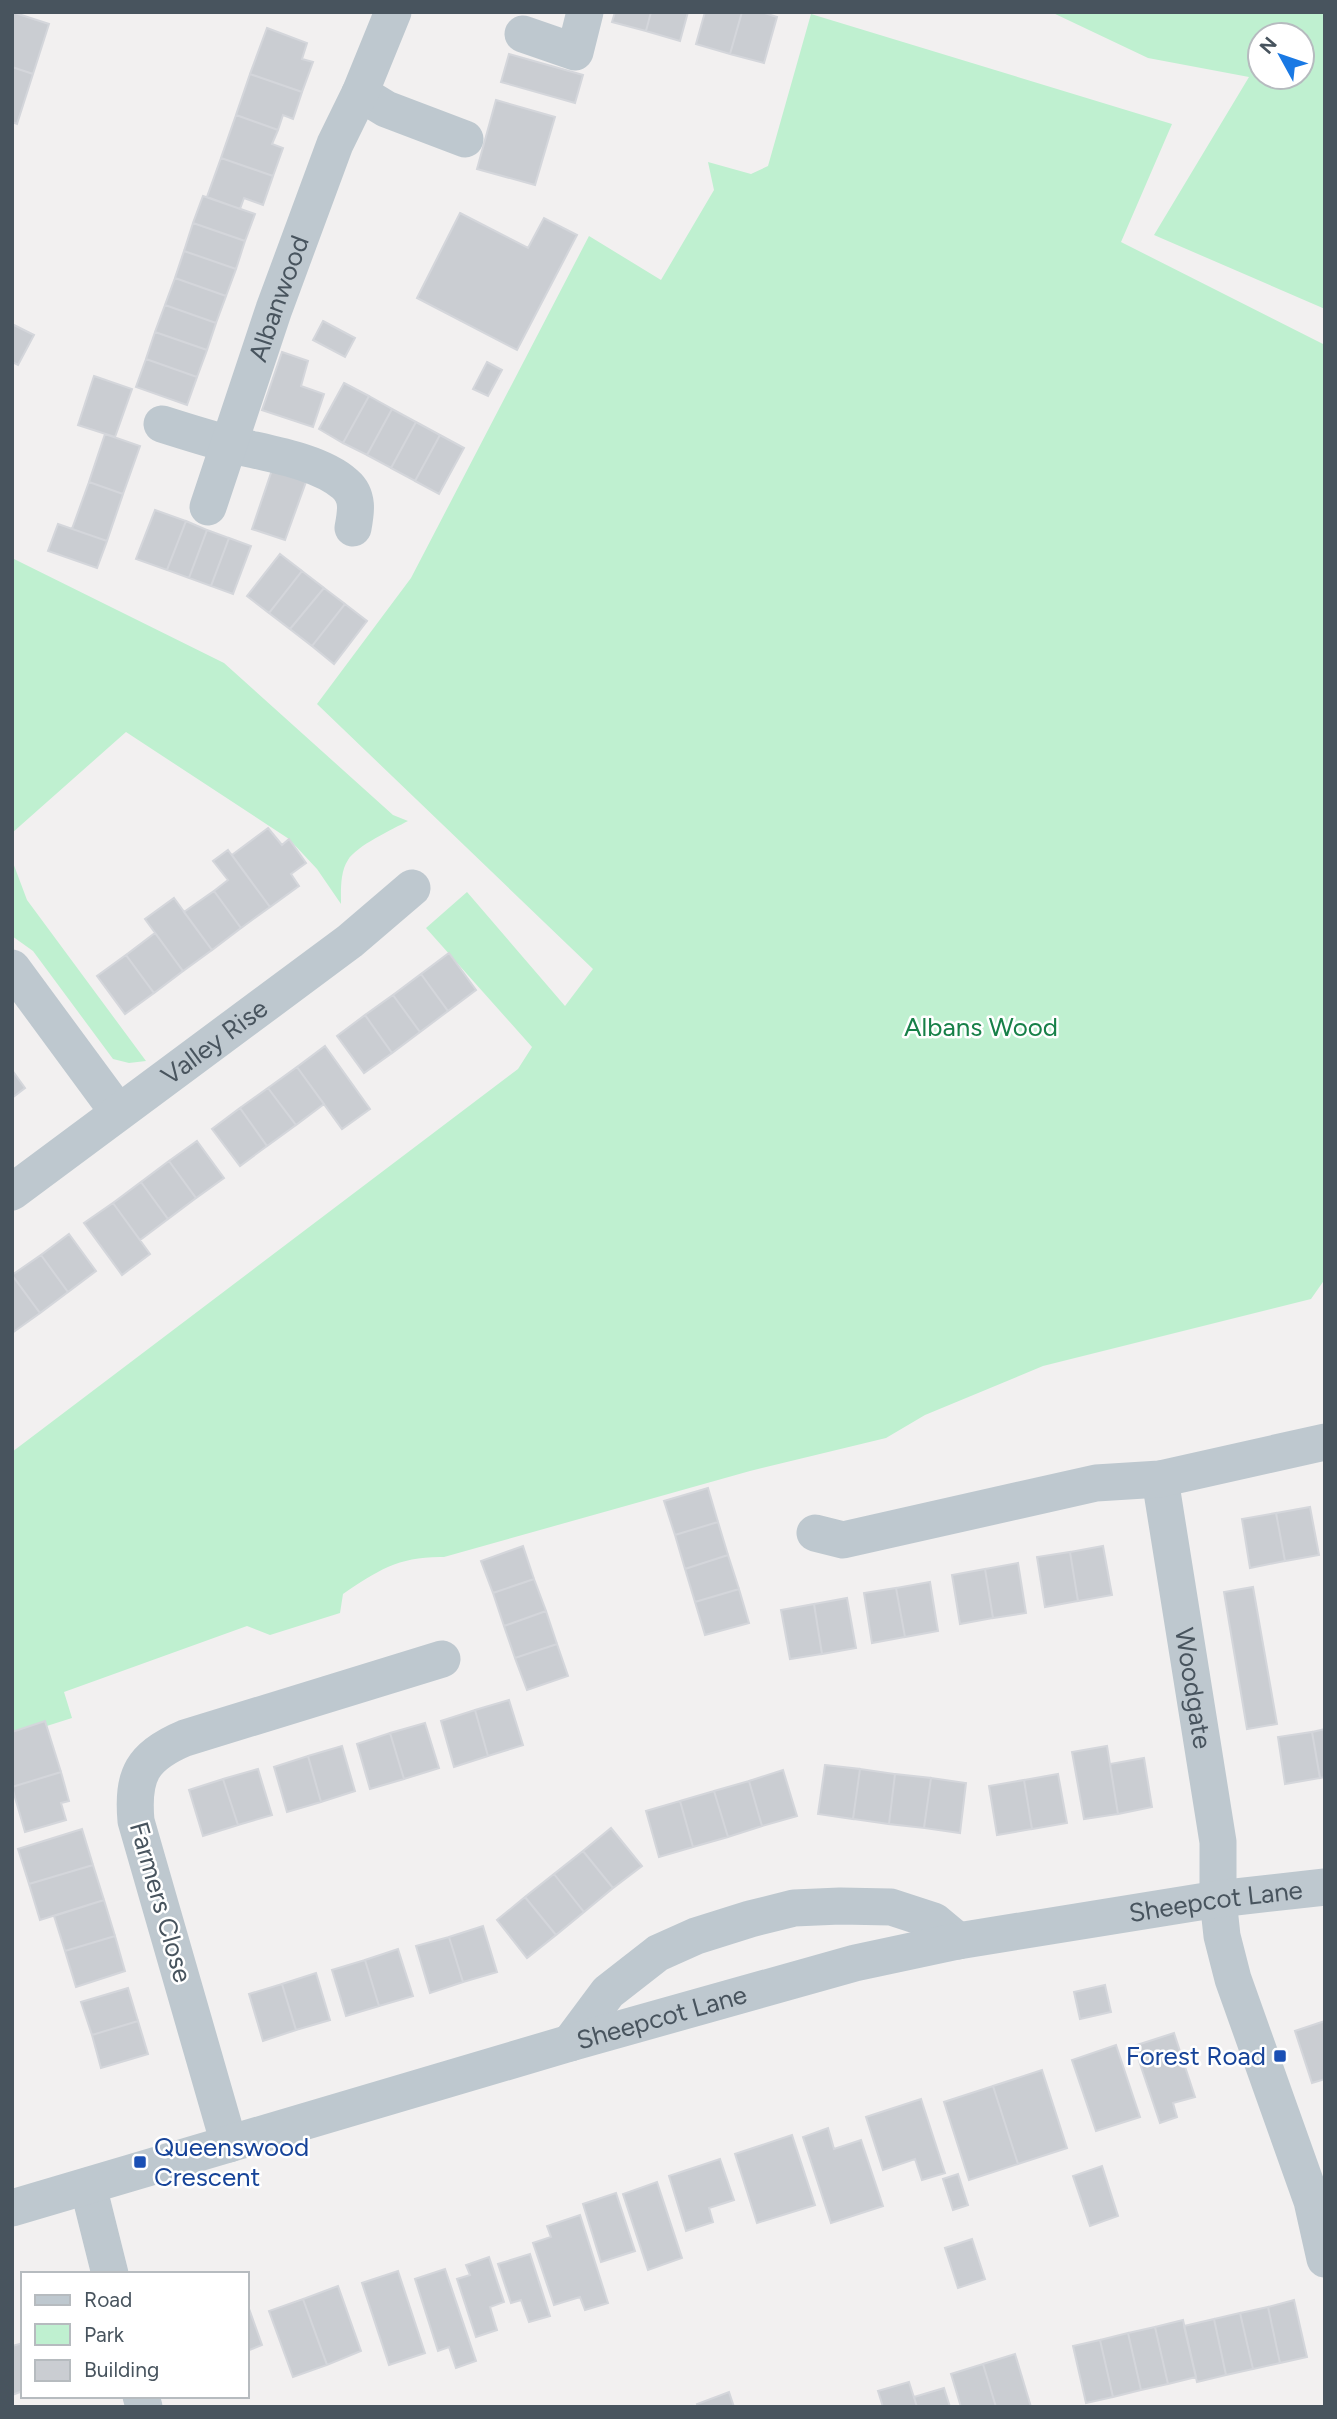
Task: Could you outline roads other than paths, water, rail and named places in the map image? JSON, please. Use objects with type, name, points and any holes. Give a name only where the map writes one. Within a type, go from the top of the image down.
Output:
[{"type":"street","name":"Albanwood","points":[[208,507],[274,309],[335,144],[360,93],[393,12]]},
{"type":"street","points":[[523,34],[575,52],[585,12]]},
{"type":"street","points":[[360,93],[386,109],[465,139]]},
{"type":"street","points":[[162,424],[229,444],[291,458],[346,484],[357,505],[353,528]]},
{"type":"street","name":"Valley Rise","points":[[12,1192],[350,941],[412,888]]},
{"type":"street","points":[[12,968],[118,1112]]},
{"type":"street","points":[[816,1532],[843,1540],[1096,1482],[1160,1479],[1325,1442]]},
{"type":"street","name":"Woodgate","points":[[1160,1479],[1218,1842],[1218,1899],[1223,1936],[1233,1979],[1318,2200],[1325,2259]]},
{"type":"street","name":"Farmers Close","points":[[229,2144],[136,1821],[134,1798],[139,1778],[148,1761],[161,1748],[185,1738],[442,1659]]},
{"type":"street","name":"Sheepcot Lane","points":[[12,2208],[570,2043],[855,1963],[958,1941],[1218,1899],[1325,1887]]},
{"type":"street","points":[[570,2043],[608,1992],[658,1952],[696,1936],[750,1919],[794,1908],[891,1908],[934,1921],[958,1941]]},
{"type":"street","points":[[88,2186],[110,2272]]},
{"type":"place","name":"Forest Road","points":[[1280,2056]]},
{"type":"place","name":"Queenswood Crescent","points":[[140,2162]]},
{"type":"park label","name":"Albans Wood","points":[[981,1027]]}]
